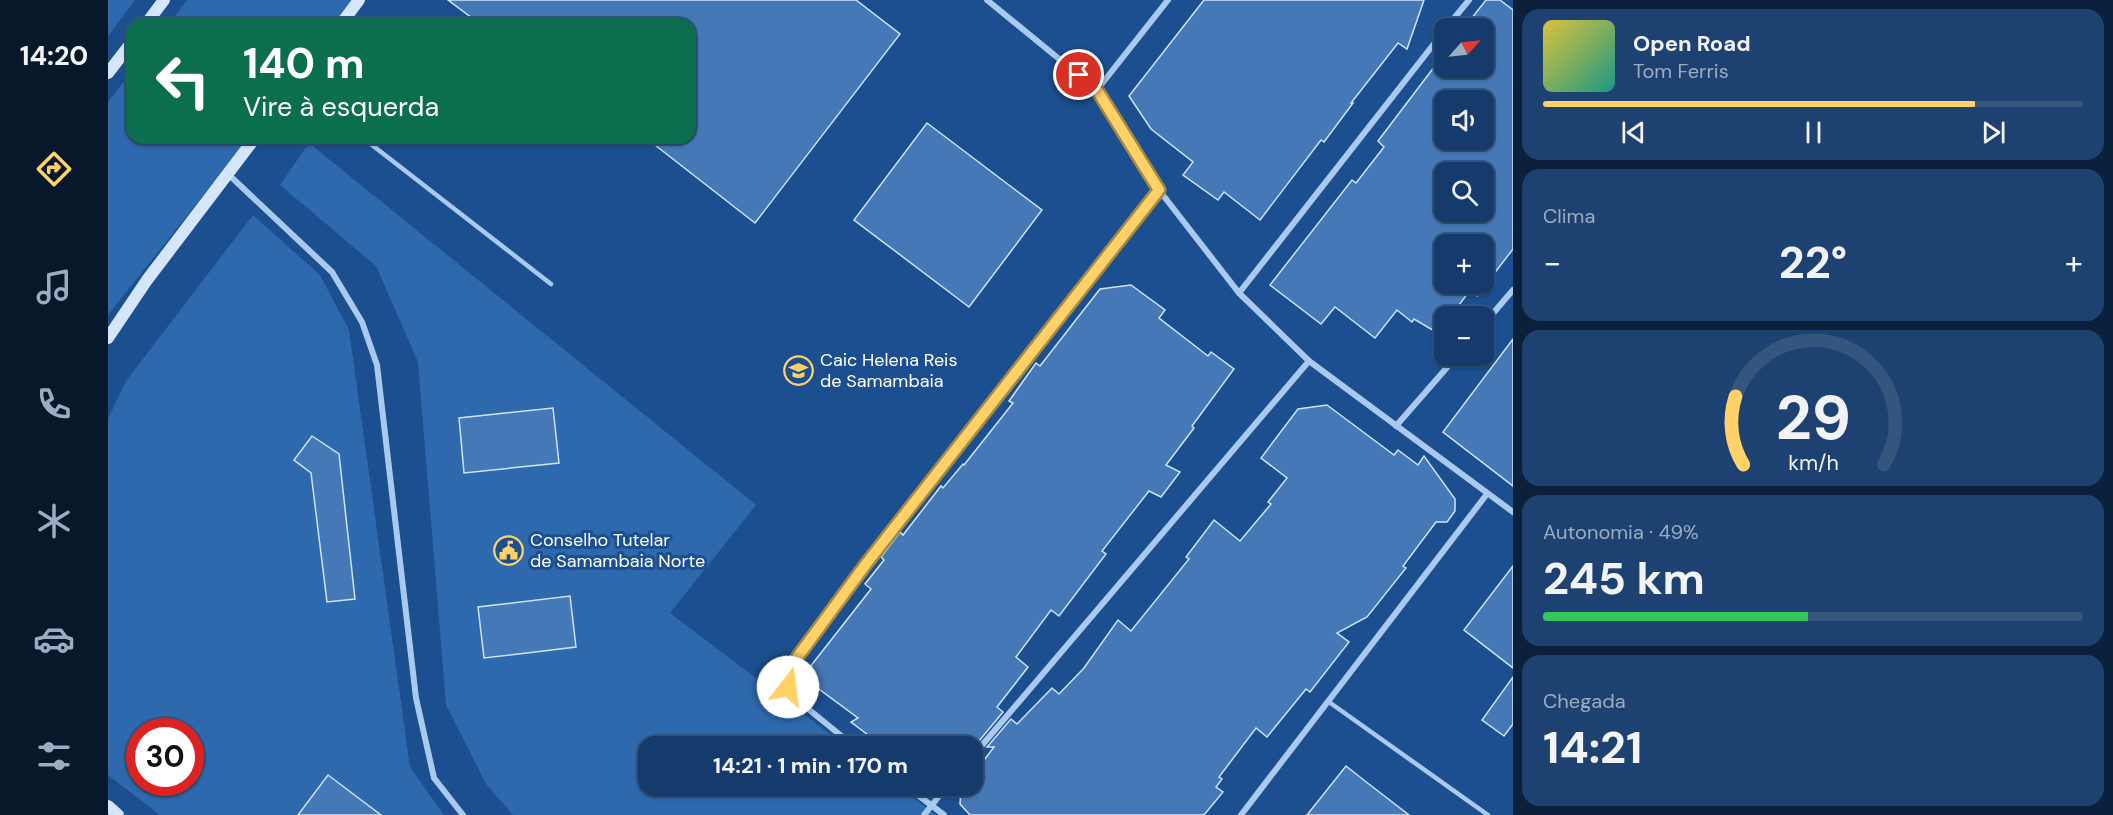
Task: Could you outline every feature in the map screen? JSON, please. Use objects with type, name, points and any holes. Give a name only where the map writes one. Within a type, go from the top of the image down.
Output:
[{"type":"main road","points":[[150,18],[164,0]]},
{"type":"main road","points":[[346,18],[359,0]]},
{"type":"main road","points":[[108,73],[126,50]]},
{"type":"main road","points":[[108,338],[147,280],[250,144]]},
{"type":"main road","points":[[108,806],[118,815]]},
{"type":"street","points":[[987,0],[1097,90],[1159,190],[1239,293],[1309,361],[1513,512]]},
{"type":"street","points":[[1097,90],[1168,0]]},
{"type":"street","points":[[1455,18],[1469,0]]},
{"type":"street","points":[[1239,293],[1434,44]]},
{"type":"street","points":[[228,174],[332,272],[362,322],[377,365],[416,698],[434,778],[463,815]]},
{"type":"street","points":[[841,736],[791,695],[787,677],[796,659],[866,564],[1159,190]]},
{"type":"street","points":[[1494,312],[1513,290]]},
{"type":"street","points":[[983,744],[1309,361]]},
{"type":"street","points":[[1396,426],[1448,366]]},
{"type":"street","points":[[1241,815],[1487,494]]},
{"type":"street","points":[[918,796],[944,815]]},
{"type":"street","points":[[924,815],[939,796]]},
{"type":"lane","points":[[371,144],[551,284]]},
{"type":"lane","points":[[1329,702],[1488,815]]},
{"type":"shaded area","points":[[108,0],[135,0],[108,36]]},
{"type":"shaded area","points":[[187,0],[354,0],[340,18],[174,18]]},
{"type":"shaded area","points":[[126,79],[126,144],[244,144],[108,315],[108,102]]},
{"type":"shaded area","points":[[308,144],[756,505],[670,613],[832,736],[638,736],[638,796],[911,796],[936,815],[513,815],[486,784],[446,705],[418,362],[376,266],[280,185]]},
{"type":"shaded area","points":[[253,215],[320,275],[349,330],[410,767],[444,815],[160,815],[135,796],[204,796],[204,718],[126,718],[126,789],[108,775],[108,419],[126,381]]},
{"type":"building","points":[[448,0],[856,0],[900,34],[755,223],[654,144],[696,144],[696,18],[472,18]]},
{"type":"building","points":[[1204,0],[1424,0],[1407,49],[1398,43],[1324,142],[1321,140],[1260,220],[1224,192],[1218,200],[1183,175],[1193,162],[1151,129],[1129,96]]},
{"type":"building","points":[[1486,0],[1500,0],[1513,10],[1513,249],[1494,274],[1494,234],[1434,234],[1434,294],[1467,294],[1458,306],[1434,306],[1434,331],[1414,319],[1412,322],[1397,310],[1375,338],[1335,307],[1321,324],[1270,285],[1352,180],[1356,183],[1384,147],[1378,141],[1434,67],[1434,78],[1494,78],[1494,18],[1472,18]]},
{"type":"building","points":[[927,123],[1042,210],[969,307],[854,220]]},
{"type":"building","points":[[1131,285],[1165,310],[1159,318],[1208,356],[1211,352],[1234,369],[1166,465],[1180,472],[1161,497],[1149,491],[1102,551],[1106,554],[1059,616],[1051,610],[1016,657],[1028,667],[997,707],[1003,712],[983,736],[869,736],[851,722],[858,718],[804,678],[808,673],[806,672],[871,589],[865,584],[884,560],[881,557],[900,532],[903,535],[941,486],[943,488],[964,465],[1013,403],[1009,401],[1036,363],[1040,366],[1100,289]]},
{"type":"building","points":[[1513,339],[1513,486],[1443,432]]},
{"type":"building","points":[[1327,405],[1394,455],[1398,450],[1418,465],[1424,456],[1455,499],[1455,511],[1447,522],[1436,522],[1403,566],[1406,568],[1367,617],[1337,633],[1349,642],[1310,692],[1306,689],[1267,737],[1256,728],[1219,777],[1222,779],[1216,787],[1223,792],[1204,815],[970,815],[960,804],[961,796],[983,796],[983,762],[994,747],[987,747],[1011,719],[1017,724],[1052,688],[1059,694],[1084,668],[1118,620],[1131,631],[1189,559],[1186,557],[1214,520],[1240,541],[1271,504],[1268,502],[1287,478],[1261,458],[1298,409]]},
{"type":"building","points":[[553,408],[559,463],[464,473],[459,418]]},
{"type":"building","points":[[312,436],[339,454],[355,599],[327,602],[311,473],[294,460]]},
{"type":"building","points":[[1513,566],[1513,668],[1464,630]]},
{"type":"building","points":[[570,596],[576,647],[484,658],[478,607]]},
{"type":"building","points":[[1513,677],[1513,724],[1504,736],[1482,720]]},
{"type":"building","points":[[1346,766],[1365,781],[1409,815],[1307,815]]},
{"type":"building","points":[[328,775],[381,815],[298,815]]},
{"type":"place","name":"Caic Helena Reis de Samambaia","points":[[799,370]]},
{"type":"place","name":"Conselho Tutelar de Samambaia Norte","points":[[509,550]]},
{"type":"route","points":[[788,687],[787,677],[796,659],[866,564],[1159,190],[1143,168],[1097,90],[1079,75]]}]
